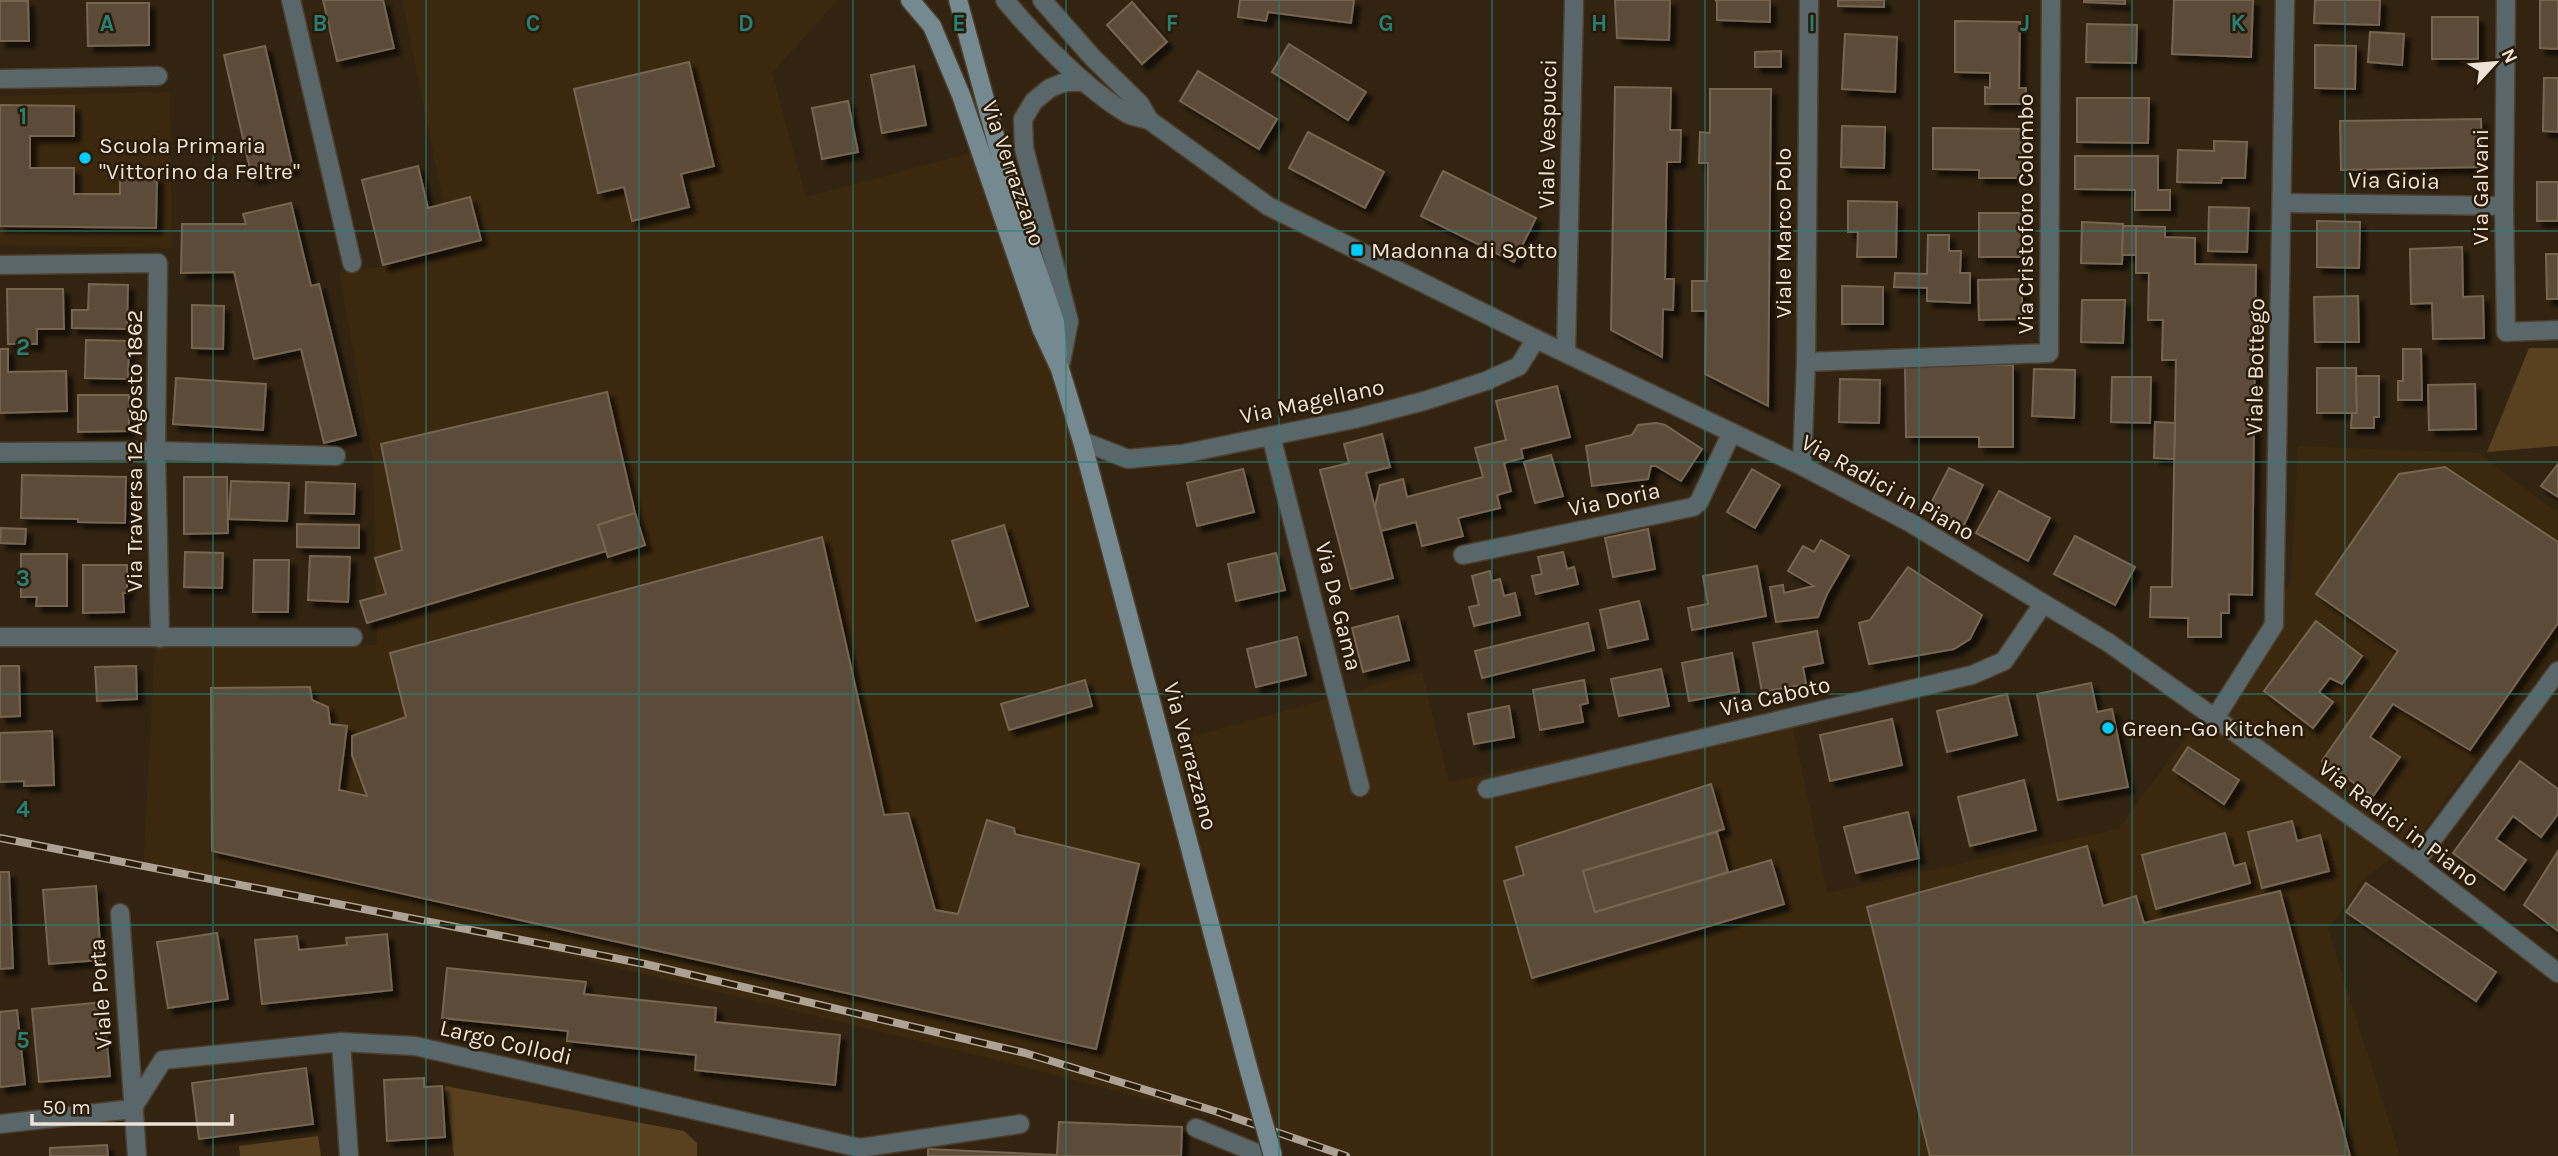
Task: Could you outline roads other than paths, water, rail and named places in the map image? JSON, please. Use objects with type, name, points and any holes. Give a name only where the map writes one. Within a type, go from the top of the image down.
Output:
[{"type":"main road","name":"Via Verrazzano","points":[[910,0],[932,26],[961,95],[1041,328],[1060,369],[1082,441],[1273,1156]]},
{"type":"main road","name":"Via Verrazzano","points":[[958,0],[1009,184],[1055,322],[1060,369]]},
{"type":"street","points":[[291,0],[352,263]]},
{"type":"street","name":"Via Radici in Piano","points":[[1005,0],[1021,20],[1085,82],[1130,115],[1149,120],[1268,205],[1536,339],[1802,466],[1909,522],[2109,643],[2414,863],[2558,974]]},
{"type":"street","name":"Via Radici in Piano","points":[[1042,0],[1093,58],[1140,104],[1149,120]]},
{"type":"street","name":"Viale Vespucci","points":[[1566,352],[1574,0]]},
{"type":"street","name":"Viale Marco Polo","points":[[1802,466],[1806,362],[1809,0]]},
{"type":"street","name":"Via Cristoforo Colombo","points":[[1806,362],[2049,354],[2051,0]]},
{"type":"street","name":"Viale Bottego","points":[[2215,718],[2274,625],[2285,0]]},
{"type":"street","name":"Via Galvani","points":[[2506,0],[2506,332],[2558,330]]},
{"type":"street","points":[[0,79],[158,76]]},
{"type":"street","name":"Via Verrazzano","points":[[1060,369],[1069,321],[1024,148],[1023,119],[1034,101],[1049,88],[1065,82],[1085,82]]},
{"type":"street","name":"Via Gioia","points":[[2283,203],[2504,206]]},
{"type":"street","name":"Via Traversa 12 Agosto 1862","points":[[0,265],[158,263],[156,451],[160,638]]},
{"type":"street","name":"Via Magellano","points":[[1082,441],[1128,458],[1182,454],[1271,436],[1424,401],[1486,381],[1519,366],[1536,339]]},
{"type":"street","name":"Via Doria","points":[[1464,555],[1693,507],[1699,502],[1731,434]]},
{"type":"street","name":"Via De Gama","points":[[1271,436],[1360,787]]},
{"type":"street","points":[[0,452],[156,451],[335,456]]},
{"type":"street","name":"Via Caboto","points":[[1487,789],[1972,675],[2004,661],[2043,604]]},
{"type":"street","points":[[0,637],[354,637]]},
{"type":"street","points":[[2414,863],[2558,671]]},
{"type":"street","name":"Viale Porta","points":[[120,913],[137,1156]]},
{"type":"street","points":[[341,1042],[349,1156]]},
{"type":"street","name":"Largo Collodi","points":[[132,1110],[163,1060],[341,1042],[415,1046],[860,1148],[1020,1124]]},
{"type":"street","points":[[0,1124],[132,1110]]},
{"type":"street","points":[[1196,1128],[1264,1156]]},
{"type":"railway","points":[[0,838],[645,964],[1025,1053],[1218,1112],[1346,1156]]},
{"type":"place","name":"Scuola Primaria \"Vittorino da Feltre\"","points":[[85,158]]},
{"type":"place","name":"Madonna di Sotto","points":[[1357,250]]},
{"type":"place","name":"Green-Go Kitchen","points":[[2108,728]]}]
